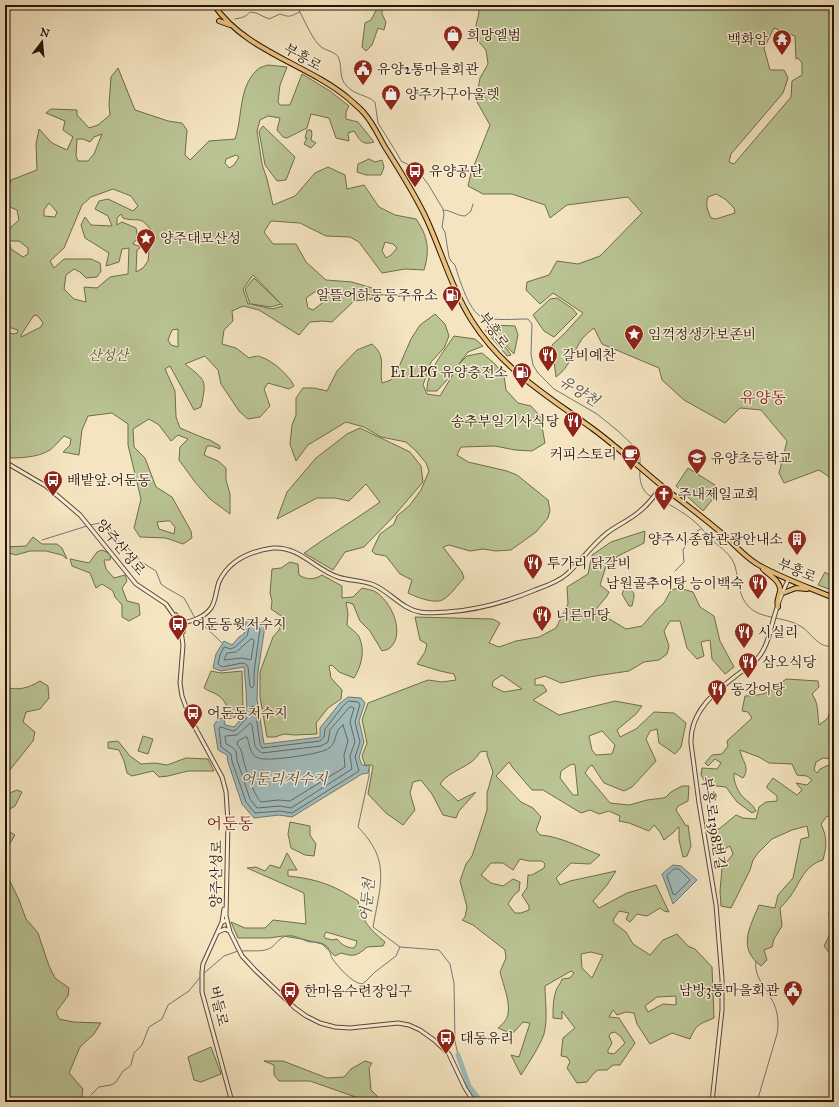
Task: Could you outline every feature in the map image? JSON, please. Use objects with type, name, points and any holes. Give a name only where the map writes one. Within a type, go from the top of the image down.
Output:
[{"type":"main road","name":"부흥로","points":[[214,5],[234,27],[251,40],[312,73],[336,89],[363,111],[373,125],[409,186],[428,223],[452,282],[470,318],[502,360],[521,377],[596,431],[637,466],[717,529],[748,558],[760,566],[788,580],[834,598]]},
{"type":"main road","points":[[219,21],[234,27]]},
{"type":"main road","points":[[760,566],[780,585],[780,592],[776,602],[778,607]]},
{"type":"main road","points":[[783,593],[796,588],[814,590]]},
{"type":"street","name":"양주산성로","points":[[5,462],[46,486],[75,510],[136,584],[158,597],[171,610],[180,624],[183,642],[180,683],[182,696],[190,718],[222,776],[226,792],[228,822],[226,920],[240,953],[251,966],[295,1008],[306,1016],[320,1023],[336,1027],[350,1028],[398,1023],[415,1027],[438,1043],[448,1054],[465,1088],[474,1102]]},
{"type":"street","points":[[180,624],[198,618],[212,607],[219,582],[224,573],[232,564],[246,555],[275,548],[288,549],[298,553],[338,578],[365,582],[375,586],[414,610],[425,613],[484,608],[558,581],[567,574],[607,533],[640,512],[662,486]]},
{"type":"street","name":"부흥로1398번길","points":[[712,1102],[722,1010],[722,979],[716,906],[699,803],[691,743],[692,733],[696,718],[714,693],[757,659],[766,644],[775,613],[788,580]]},
{"type":"street","points":[[171,610],[180,620],[186,622]]},
{"type":"street","points":[[183,642],[183,628],[186,622]]},
{"type":"street","name":"버들로","points":[[226,902],[222,922],[203,964],[202,992],[232,1102]]},
{"type":"street","points":[[222,922],[226,920]]},
{"type":"street","points":[[218,932],[225,929],[230,932]]},
{"type":"green space","points":[[379,5],[382,5],[382,14],[386,22],[384,30],[378,28],[372,45],[366,51],[362,47],[365,23],[371,20]]},
{"type":"green space","points":[[478,5],[834,5],[834,480],[819,470],[784,483],[779,473],[787,441],[761,410],[740,408],[725,423],[684,400],[662,380],[659,368],[602,344],[594,328],[582,339],[565,369],[556,377],[552,345],[583,313],[553,293],[540,304],[526,290],[527,282],[549,275],[557,261],[578,264],[600,256],[642,213],[628,197],[567,205],[550,218],[545,205],[512,194],[483,194],[468,186],[471,173],[490,125],[476,100],[480,78],[488,64],[486,50],[478,41],[476,25],[479,13]],"holes":[[[774,28],[795,36],[796,59],[798,58],[802,63],[802,75],[792,81],[791,97],[734,164],[729,162],[731,154],[783,93],[788,78],[784,70],[770,70],[764,48]],[[716,194],[725,199],[734,208],[735,213],[716,219],[711,218],[707,208],[707,200],[708,197]]]},
{"type":"green space","name":"산성산","points":[[268,65],[287,67],[280,85],[278,102],[280,105],[290,105],[302,74],[330,91],[349,106],[346,112],[346,119],[358,122],[374,142],[364,143],[354,131],[348,133],[349,141],[336,138],[329,118],[311,114],[307,128],[287,138],[283,137],[277,130],[280,118],[268,116],[260,120],[257,131],[262,164],[273,205],[295,196],[315,173],[328,167],[345,175],[347,189],[364,185],[379,207],[395,215],[416,219],[423,231],[427,243],[426,263],[424,270],[405,269],[382,273],[359,242],[350,237],[326,236],[300,223],[271,221],[264,232],[273,244],[296,244],[306,262],[326,280],[352,282],[372,288],[373,299],[354,301],[332,322],[310,322],[299,335],[259,310],[243,306],[232,311],[233,321],[224,330],[222,344],[236,348],[249,358],[258,356],[270,361],[285,373],[294,386],[289,389],[268,383],[264,389],[270,406],[260,417],[248,419],[239,411],[221,384],[218,370],[205,356],[185,364],[201,378],[204,386],[201,407],[194,410],[170,366],[165,369],[175,391],[176,417],[180,428],[210,440],[220,446],[220,449],[207,446],[204,455],[218,461],[226,468],[226,480],[230,494],[230,514],[210,499],[179,460],[180,447],[188,439],[178,435],[171,441],[159,425],[149,419],[133,429],[134,447],[145,458],[156,487],[172,497],[191,531],[192,538],[183,544],[166,538],[140,537],[134,528],[141,499],[128,445],[128,424],[112,413],[88,416],[82,430],[79,455],[63,452],[70,445],[71,439],[64,436],[45,453],[28,457],[5,458],[5,431],[8,424],[5,413],[5,332],[14,334],[17,333],[18,330],[5,326],[5,226],[10,228],[19,220],[17,210],[5,205],[5,199],[11,180],[37,170],[36,144],[39,129],[52,143],[67,150],[73,137],[63,130],[65,121],[46,113],[51,109],[77,110],[77,115],[89,128],[98,125],[110,115],[109,105],[111,77],[118,68],[135,110],[168,121],[182,123],[187,130],[185,155],[190,160],[209,141],[235,139],[247,85],[257,70]],"holes":[[[102,134],[94,154],[88,161],[78,161],[76,156],[77,139],[83,139],[90,142],[94,137]],[[236,155],[239,157],[234,165],[229,168],[225,163],[226,159]],[[113,189],[131,196],[138,206],[133,211],[108,199],[99,201],[95,209],[108,216],[112,226],[91,225],[85,217],[81,225],[85,238],[109,253],[106,266],[119,262],[122,249],[129,248],[128,274],[110,277],[97,288],[84,287],[86,302],[74,299],[64,289],[66,275],[74,269],[86,278],[97,277],[101,271],[100,263],[91,259],[64,259],[54,268],[50,261],[64,248],[82,205],[91,197]],[[49,203],[57,212],[55,217],[44,216],[44,210]],[[121,214],[123,218],[141,220],[151,230],[148,261],[143,268],[136,272],[137,250],[141,247],[133,244],[138,239],[136,228],[122,222],[117,225],[117,218]],[[9,241],[19,241],[28,248],[28,254],[23,257],[11,249]],[[385,242],[393,244],[397,248],[386,258],[382,251]],[[253,275],[283,306],[272,309],[251,304],[271,307],[281,304],[254,278],[245,289],[250,304],[248,304],[243,289]],[[316,291],[322,291],[327,295],[321,304],[313,310],[308,308],[306,298]],[[34,315],[38,316],[43,323],[41,327],[21,337]],[[178,329],[178,347],[171,345],[168,340],[172,330]],[[170,521],[175,527],[174,534],[159,529],[157,522]]]},
{"type":"green space","points":[[263,126],[295,157],[286,180],[277,181],[265,165],[259,131]]},
{"type":"green space","points":[[307,130],[311,130],[311,140],[316,143],[311,148],[304,144],[307,138],[305,138]]},
{"type":"green space","points":[[369,159],[375,162],[382,160],[384,167],[381,175],[366,175],[357,172],[358,164]]},
{"type":"green space","points":[[557,298],[573,309],[577,314],[554,337],[544,331],[533,315],[550,299]]},
{"type":"green space","points":[[435,314],[445,324],[449,336],[444,348],[431,362],[423,385],[427,394],[440,396],[455,371],[437,391],[427,391],[427,384],[432,370],[454,336],[475,339],[483,346],[468,352],[459,364],[467,356],[482,353],[495,364],[504,375],[506,390],[518,403],[531,406],[540,416],[545,443],[532,451],[515,450],[495,446],[461,447],[457,455],[468,462],[507,471],[517,475],[548,500],[550,510],[548,518],[536,532],[511,550],[496,551],[483,549],[470,551],[449,545],[443,547],[462,572],[464,578],[447,597],[440,601],[426,600],[408,593],[412,580],[400,574],[386,556],[375,554],[372,551],[380,534],[394,524],[397,516],[410,505],[421,490],[429,471],[426,463],[416,451],[406,442],[381,437],[364,427],[346,422],[308,445],[296,461],[290,444],[292,425],[296,415],[296,398],[303,388],[314,388],[327,391],[337,371],[357,350],[372,344],[377,349],[381,358],[382,383],[391,380],[398,369],[411,339],[420,325]]},
{"type":"green space","points":[[492,325],[515,326],[518,335],[514,354],[487,327]]},
{"type":"green space","points":[[485,330],[507,349],[511,355],[507,356]]},
{"type":"green space","points":[[360,428],[410,452],[421,466],[423,482],[393,517],[364,547],[345,552],[333,570],[304,553],[380,502],[366,484],[349,501],[335,498],[317,498],[277,519],[287,492],[316,458],[347,434]]},
{"type":"green space","points":[[688,468],[715,485],[712,490],[717,494],[703,511],[676,486]]},
{"type":"green space","points":[[645,531],[644,543],[618,556],[606,566],[600,585],[609,592],[597,608],[606,617],[626,629],[642,626],[664,603],[671,590],[679,588],[693,592],[700,607],[714,616],[720,641],[734,667],[725,674],[712,659],[710,640],[701,642],[704,656],[697,659],[687,648],[680,621],[670,621],[664,631],[669,646],[667,654],[659,660],[644,662],[629,671],[561,683],[545,676],[535,679],[535,685],[543,685],[547,691],[533,700],[559,715],[615,701],[642,706],[636,714],[617,730],[620,737],[636,729],[654,712],[674,713],[686,723],[681,747],[675,754],[659,743],[657,729],[650,731],[646,739],[656,761],[632,787],[624,791],[604,783],[592,765],[585,773],[610,803],[629,805],[647,800],[663,798],[682,786],[689,786],[688,801],[678,806],[676,810],[686,826],[688,825],[691,846],[687,856],[683,857],[679,840],[679,827],[664,840],[654,825],[649,831],[629,823],[619,821],[620,816],[609,811],[599,814],[590,810],[581,813],[543,790],[532,790],[509,762],[496,776],[521,802],[533,808],[541,817],[536,830],[540,835],[563,840],[600,855],[590,864],[571,863],[556,878],[560,885],[570,881],[616,871],[607,885],[593,901],[599,908],[627,893],[656,885],[669,912],[660,908],[647,916],[637,914],[630,922],[626,919],[629,913],[619,911],[613,920],[614,923],[626,932],[633,944],[650,955],[663,940],[677,934],[688,946],[695,949],[712,967],[714,1018],[699,1025],[694,1030],[690,1039],[672,1033],[650,1044],[637,1024],[634,1013],[626,1012],[617,1015],[613,1010],[609,1017],[619,1018],[635,1043],[620,1065],[613,1065],[607,1070],[598,1070],[587,1082],[577,1083],[567,1068],[570,1062],[567,1057],[561,1056],[563,1038],[575,1028],[562,1011],[562,1019],[553,1018],[554,1001],[557,988],[562,979],[570,978],[574,973],[571,971],[545,986],[546,1016],[544,1034],[537,1050],[521,1075],[511,1055],[519,1057],[530,1023],[523,1022],[512,1034],[498,1028],[505,1021],[508,1010],[507,997],[500,972],[506,958],[505,950],[473,925],[462,920],[465,917],[467,907],[460,881],[466,864],[472,856],[487,810],[487,793],[493,772],[487,751],[480,752],[472,762],[449,775],[440,784],[458,801],[476,792],[459,811],[456,818],[443,815],[432,794],[421,780],[413,782],[410,793],[415,810],[403,825],[386,813],[368,794],[373,766],[365,765],[362,756],[367,743],[362,720],[368,703],[428,680],[442,682],[456,680],[454,674],[417,664],[425,652],[427,644],[420,640],[415,617],[493,619],[500,623],[489,643],[499,647],[516,641],[539,637],[556,628],[568,604],[567,587],[588,574],[592,555],[611,542]],"holes":[[[502,675],[522,689],[504,692],[492,686],[493,681]],[[602,731],[615,745],[612,754],[596,755],[592,750],[589,736]],[[570,765],[575,765],[578,795],[573,795],[560,778],[561,771]],[[520,859],[542,861],[545,864],[544,868],[532,875],[528,875],[527,888],[522,895],[529,906],[529,910],[521,913],[515,913],[508,904],[514,895],[519,891],[520,882],[513,879],[503,886],[491,883],[481,875],[491,863],[503,863],[513,870]],[[591,952],[603,955],[592,978],[582,968],[581,954]],[[676,996],[676,1005],[663,1004],[648,1012],[645,1006],[657,997]],[[615,1032],[625,1043],[614,1054],[608,1053],[612,1043],[609,1036],[611,1033]]]},
{"type":"green space","points":[[33,537],[42,544],[57,544],[62,548],[67,559],[62,555],[46,551],[30,551],[16,555],[5,552],[5,547],[26,546]]},
{"type":"green space","points":[[102,550],[111,554],[110,560],[104,560],[106,569],[114,578],[125,575],[127,581],[122,588],[127,601],[139,604],[140,615],[129,621],[122,617],[122,605],[115,597],[113,591],[102,584],[96,588],[90,573],[72,566],[70,559],[89,563],[97,552]]},
{"type":"green space","points":[[290,562],[298,564],[299,575],[302,577],[310,579],[322,575],[342,586],[342,598],[353,597],[362,588],[374,591],[380,595],[391,609],[397,634],[395,642],[390,648],[382,651],[370,631],[360,621],[353,604],[346,602],[348,614],[347,625],[357,633],[362,649],[359,669],[354,678],[339,672],[332,665],[329,666],[331,678],[342,690],[341,699],[328,708],[316,723],[317,734],[284,734],[275,737],[267,737],[260,697],[260,672],[273,637],[279,630],[284,618],[271,609],[272,601],[270,593],[272,569],[281,568]]},
{"type":"green space","points":[[825,572],[834,578],[834,591],[818,585]]},
{"type":"green space","points":[[627,587],[634,593],[632,606],[629,606],[622,594],[624,589]]},
{"type":"green space","points":[[211,671],[221,673],[242,671],[243,707],[234,718],[231,717],[222,698],[204,688]]},
{"type":"green space","points":[[786,679],[818,681],[819,687],[812,694],[817,705],[819,725],[828,718],[834,696],[834,818],[827,816],[821,824],[826,841],[823,860],[811,866],[806,871],[793,893],[780,908],[782,926],[774,939],[772,947],[764,950],[767,960],[761,966],[749,952],[747,945],[749,929],[759,905],[775,908],[778,895],[793,878],[801,839],[809,837],[807,826],[792,830],[772,839],[758,853],[753,860],[750,870],[731,908],[721,906],[720,891],[722,868],[733,854],[730,846],[719,852],[714,851],[709,829],[719,829],[736,815],[743,818],[756,819],[759,807],[766,802],[777,801],[777,796],[767,788],[773,778],[797,795],[802,790],[796,783],[807,785],[812,780],[807,776],[797,775],[792,764],[769,763],[759,757],[740,750],[746,770],[743,778],[734,773],[734,780],[740,794],[753,806],[756,811],[752,813],[737,802],[726,787],[707,785],[701,775],[702,768],[717,769],[721,763],[715,759],[708,766],[705,763],[712,755],[722,754],[728,746],[727,741],[752,718],[748,712],[742,711],[745,696],[763,694]],"holes":[[[823,758],[832,759],[833,763],[820,769],[817,773],[814,770],[816,762]]]},
{"type":"green space","points":[[40,681],[48,686],[49,698],[40,709],[26,712],[23,722],[35,732],[33,741],[5,776],[5,687],[15,689],[23,688]]},
{"type":"green space","points":[[143,736],[153,739],[148,754],[138,751]]},
{"type":"green space","points":[[118,741],[130,756],[141,764],[155,763],[167,765],[186,758],[208,759],[214,771],[188,771],[159,777],[153,771],[132,776],[127,773],[119,750],[108,748],[108,742]]},
{"type":"green space","points":[[17,790],[22,792],[15,806],[5,812],[5,795]]},
{"type":"green space","points":[[290,822],[310,826],[310,835],[316,844],[314,856],[305,855],[291,848],[288,834]]},
{"type":"green space","points":[[5,829],[15,835],[9,845],[5,857]]},
{"type":"green space","points":[[287,853],[297,870],[288,870],[288,876],[317,881],[333,887],[358,901],[362,915],[367,924],[385,942],[383,946],[367,947],[355,955],[341,953],[335,956],[322,944],[302,939],[283,936],[269,938],[238,938],[231,922],[245,928],[265,928],[273,920],[306,924],[304,893],[247,868],[256,867],[265,871],[270,865],[280,868]],"holes":[[[326,932],[357,941],[354,948],[351,948],[345,946],[337,939],[332,940],[325,938],[324,936]]]},
{"type":"green space","points":[[5,871],[19,900],[26,919],[38,933],[49,966],[55,978],[69,988],[68,996],[56,1012],[59,1019],[73,1022],[101,1023],[94,1034],[80,1047],[69,1073],[83,1089],[81,1102],[5,1102]]},
{"type":"green space","points":[[834,910],[833,965],[831,955],[824,946],[830,934],[829,912]]},
{"type":"green space","points":[[211,1047],[221,1074],[201,1082],[194,1080],[188,1057]]},
{"type":"green space","points":[[264,1061],[283,1061],[327,1078],[344,1077],[351,1069],[365,1061],[372,1063],[369,1068],[371,1090],[381,1100],[367,1101],[310,1081],[279,1081],[274,1075],[274,1065]]},
{"type":"water","name":"어둔리저수지","points":[[252,618],[265,626],[258,672],[257,699],[264,744],[320,737],[320,728],[340,703],[348,697],[361,698],[365,703],[359,721],[364,742],[359,757],[362,765],[370,766],[368,773],[362,774],[292,817],[279,815],[254,818],[242,804],[227,755],[218,750],[214,725],[218,719],[224,718],[225,725],[234,727],[247,712],[244,667],[221,671],[213,668],[216,654],[224,641],[232,645],[244,634],[246,622]]},
{"type":"water","points":[[673,865],[681,866],[697,880],[673,904],[662,874]]},
{"type":"waterway","name":"유양천","points":[[296,5],[315,41],[324,49],[338,56],[342,79],[349,89],[372,99],[375,102],[378,123],[401,161],[409,165],[421,175],[443,209],[444,214],[442,227],[445,232],[449,257],[455,265],[465,294],[473,309],[477,314],[487,318],[528,319],[532,324],[531,354],[533,365],[538,373],[554,389],[597,414],[618,431],[638,450],[640,456],[640,466]]},
{"type":"waterway","points":[[235,19],[241,18],[250,12],[269,19],[280,14],[290,16],[300,12]]},
{"type":"waterway","points":[[443,210],[465,216],[471,211],[473,204]]},
{"type":"waterway","name":"유양천","points":[[640,469],[643,489],[652,497]]},
{"type":"waterway","name":"유양천","points":[[655,498],[670,505],[690,518],[729,555],[735,566],[742,597],[748,606],[759,614],[796,624],[806,630],[816,641],[824,645],[834,646]]},
{"type":"waterway","points":[[90,525],[107,523],[116,540],[125,545],[143,563],[156,571],[161,584],[184,598],[195,618]]},
{"type":"waterway","points":[[42,540],[87,526]]},
{"type":"waterway","name":"유양천","points":[[697,531],[701,529]]},
{"type":"waterway","points":[[675,571],[684,562],[683,550],[689,539]]},
{"type":"waterway","points":[[198,620],[222,643]]},
{"type":"waterway","name":"어둔천","points":[[369,769],[369,776],[358,827],[372,845],[380,863],[381,872],[379,894],[373,927],[400,947],[439,950],[450,964],[454,983],[455,1041],[458,1055]]},
{"type":"waterway","points":[[242,951],[261,951],[269,949],[281,938],[286,936],[320,943],[327,946],[332,958],[346,974],[354,981],[362,984],[396,956],[400,947]]},
{"type":"waterway","points":[[203,974],[224,956],[238,951]]},
{"type":"waterway","points":[[756,961],[759,978],[774,1004],[778,1022],[777,1034],[757,1102]]},
{"type":"waterway","points":[[91,1095],[99,1087],[111,1085],[116,1082],[123,1071],[131,1065],[134,1053],[142,1045],[149,1027],[162,1019],[168,1005],[189,991],[201,976]]},
{"type":"waterway","name":"어둔천","points":[[458,1055],[469,1086],[481,1102]]},
{"type":"place","name":"희망엘범","points":[[453,52]]},
{"type":"place","name":"백화암","points":[[782,56]]},
{"type":"place","name":"유양2통마을회관","points":[[363,86]]},
{"type":"place","name":"양주가구아울렛","points":[[391,111]]},
{"type":"place","name":"유양공단","points":[[415,188]]},
{"type":"place","name":"양주대모산성","points":[[146,255]]},
{"type":"place","name":"알뜰어하둥둥주유소","points":[[452,312]]},
{"type":"place","name":"임꺽정생가보존비","points":[[634,351]]},
{"type":"place","name":"갈비예찬","points":[[548,372]]},
{"type":"place","name":"E1 LPG 유양충전소","points":[[522,389]]},
{"type":"place","name":"송추부일기사식당","points":[[573,438]]},
{"type":"place","name":"커피스토리","points":[[631,471]]},
{"type":"place","name":"유양초등학교","points":[[697,475]]},
{"type":"place","name":"배밭앞.어둔동","points":[[53,497]]},
{"type":"place","name":"주내제일교회","points":[[664,511]]},
{"type":"place","name":"양주시종합관광안내소","points":[[797,556]]},
{"type":"place","name":"투가리 닭갈비","points":[[533,580]]},
{"type":"place","name":"남원골추어탕 능이백숙","points":[[758,600]]},
{"type":"place","name":"너른마당","points":[[542,632]]},
{"type":"place","name":"어둔동윗저수지","points":[[178,641]]},
{"type":"place","name":"시실리","points":[[744,649]]},
{"type":"place","name":"삼오식당","points":[[748,679]]},
{"type":"place","name":"동강어탕","points":[[717,706]]},
{"type":"place","name":"어둔동저수지","points":[[193,730]]},
{"type":"place","name":"남방3통마을회관","points":[[793,1007]]},
{"type":"place","name":"한마음수련장입구","points":[[290,1008]]},
{"type":"place","name":"대동유리","points":[[446,1055]]},
{"type":"district","name":"유양동","points":[[763,397]]},
{"type":"district","name":"어둔동","points":[[230,823]]}]
